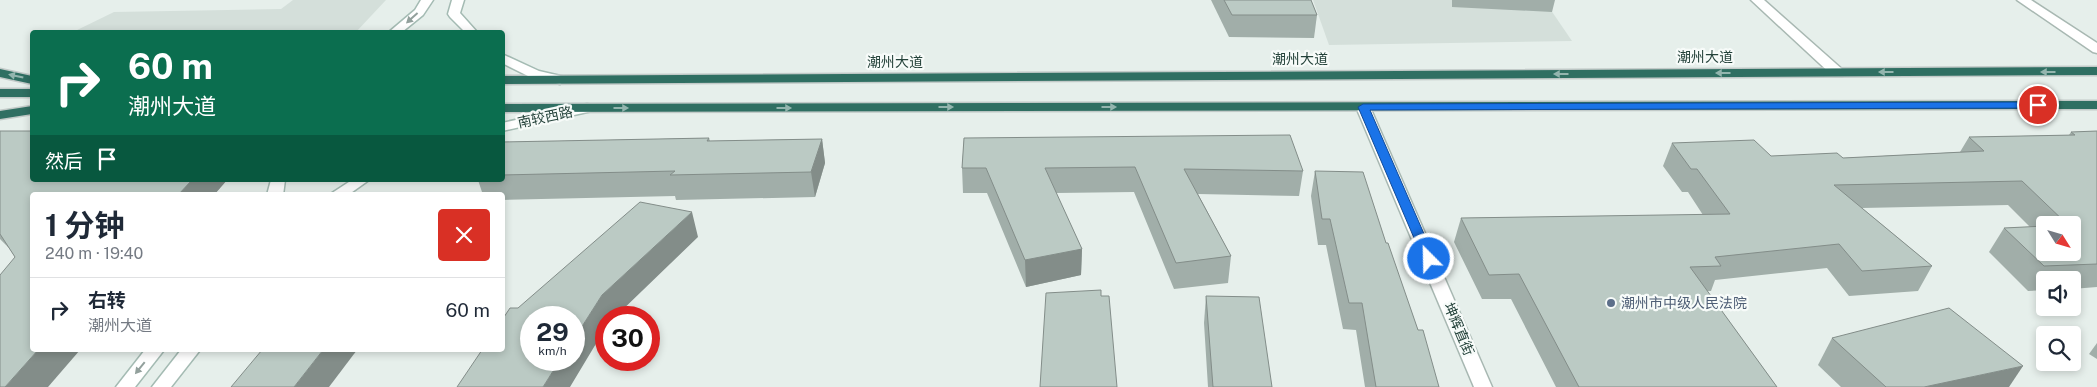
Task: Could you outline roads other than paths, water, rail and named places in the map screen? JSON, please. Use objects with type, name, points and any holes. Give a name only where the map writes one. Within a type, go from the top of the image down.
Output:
[{"type":"highway","name":"潮州大道","points":[[505,80],[2097,71]]},
{"type":"highway","points":[[0,73],[30,80]]},
{"type":"highway","points":[[0,93],[30,92]]},
{"type":"highway","points":[[505,108],[2097,105]]},
{"type":"highway","points":[[0,106],[30,106]]},
{"type":"highway","points":[[0,115],[30,110]]},
{"type":"main road","points":[[396,30],[419,12],[427,0]]},
{"type":"main road","points":[[458,0],[454,14],[469,30]]},
{"type":"main road","points":[[1757,0],[1838,73]]},
{"type":"main road","points":[[2023,0],[2097,49]]},
{"type":"main road","points":[[505,59],[535,74],[560,80]]},
{"type":"main road","name":"坤辉直街","points":[[1363,107],[1483,387]]},
{"type":"main road","name":"南较西路","points":[[505,126],[588,108]]},
{"type":"main road","points":[[342,192],[359,182]]},
{"type":"main road","points":[[125,387],[154,352]]},
{"type":"main road","points":[[161,387],[189,352]]},
{"type":"place","name":"潮州市中级人民法院","points":[[1611,303]]}]
